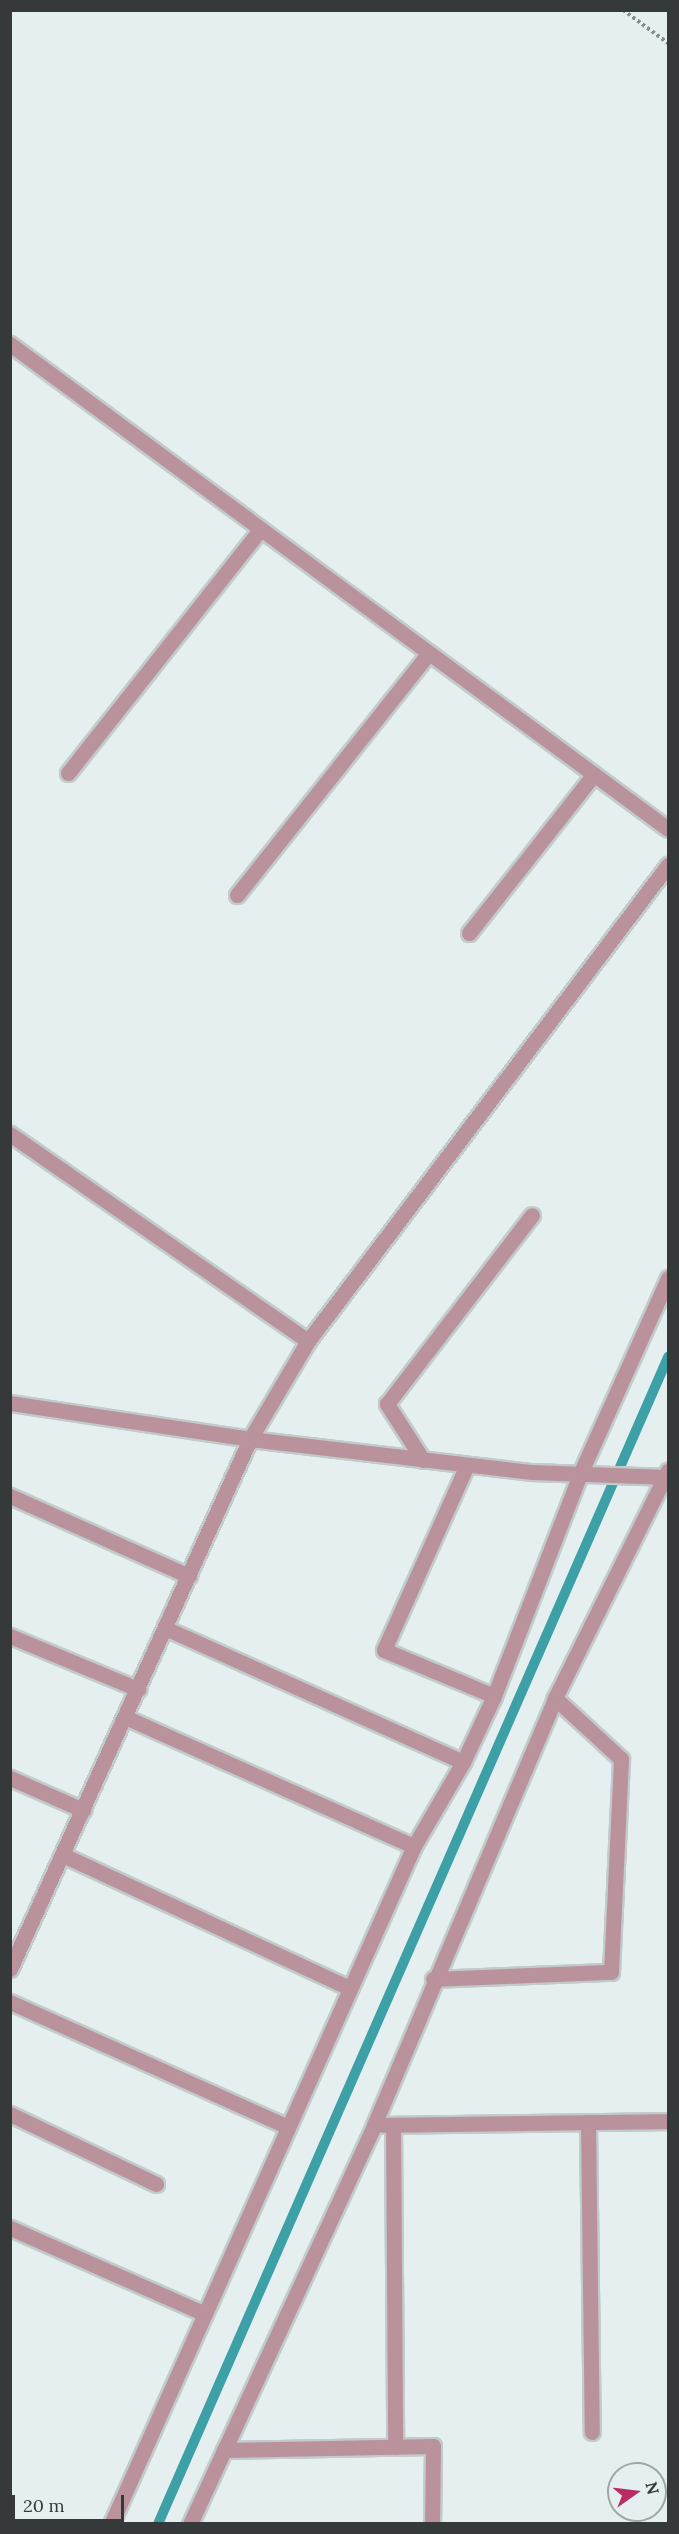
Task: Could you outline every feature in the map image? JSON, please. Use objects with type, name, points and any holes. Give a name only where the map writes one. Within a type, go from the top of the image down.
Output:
[{"type":"street","points":[[10,344],[669,829]]},
{"type":"street","points":[[68,773],[261,529]]},
{"type":"street","points":[[237,895],[429,653]]},
{"type":"street","points":[[469,933],[594,774]]},
{"type":"street","points":[[13,1959],[63,1854],[250,1439],[308,1341],[669,865]]},
{"type":"street","points":[[10,1134],[308,1341]]},
{"type":"street","points":[[423,1460],[387,1404],[532,1215]]},
{"type":"street","points":[[111,2523],[414,1846],[463,1762],[494,1696],[580,1474],[669,1278]]},
{"type":"street","points":[[10,1403],[250,1439],[467,1465],[580,1474],[668,1474],[555,1698],[433,1979],[374,2125],[190,2523]]},
{"type":"street","points":[[467,1465],[384,1650],[494,1696]]},
{"type":"street","points":[[10,1496],[189,1576]]},
{"type":"street","points":[[165,1629],[463,1762]]},
{"type":"street","points":[[10,1636],[138,1689]]},
{"type":"street","points":[[433,1979],[611,1972],[621,1759],[555,1698]]},
{"type":"street","points":[[125,1717],[414,1846]]},
{"type":"street","points":[[10,1778],[83,1810]]},
{"type":"street","points":[[63,1854],[350,1988]]},
{"type":"street","points":[[10,2002],[288,2127]]},
{"type":"street","points":[[10,2114],[156,2184]]},
{"type":"street","points":[[374,2125],[669,2121]]},
{"type":"street","points":[[588,2122],[592,2432]]},
{"type":"street","points":[[393,2125],[395,2447]]},
{"type":"street","points":[[10,2228],[205,2314]]},
{"type":"street","points":[[224,2450],[433,2446],[432,2523]]},
{"type":"path","points":[[624,10],[669,43]]},
{"type":"waterway","points":[[158,2524],[668,1357]]}]
